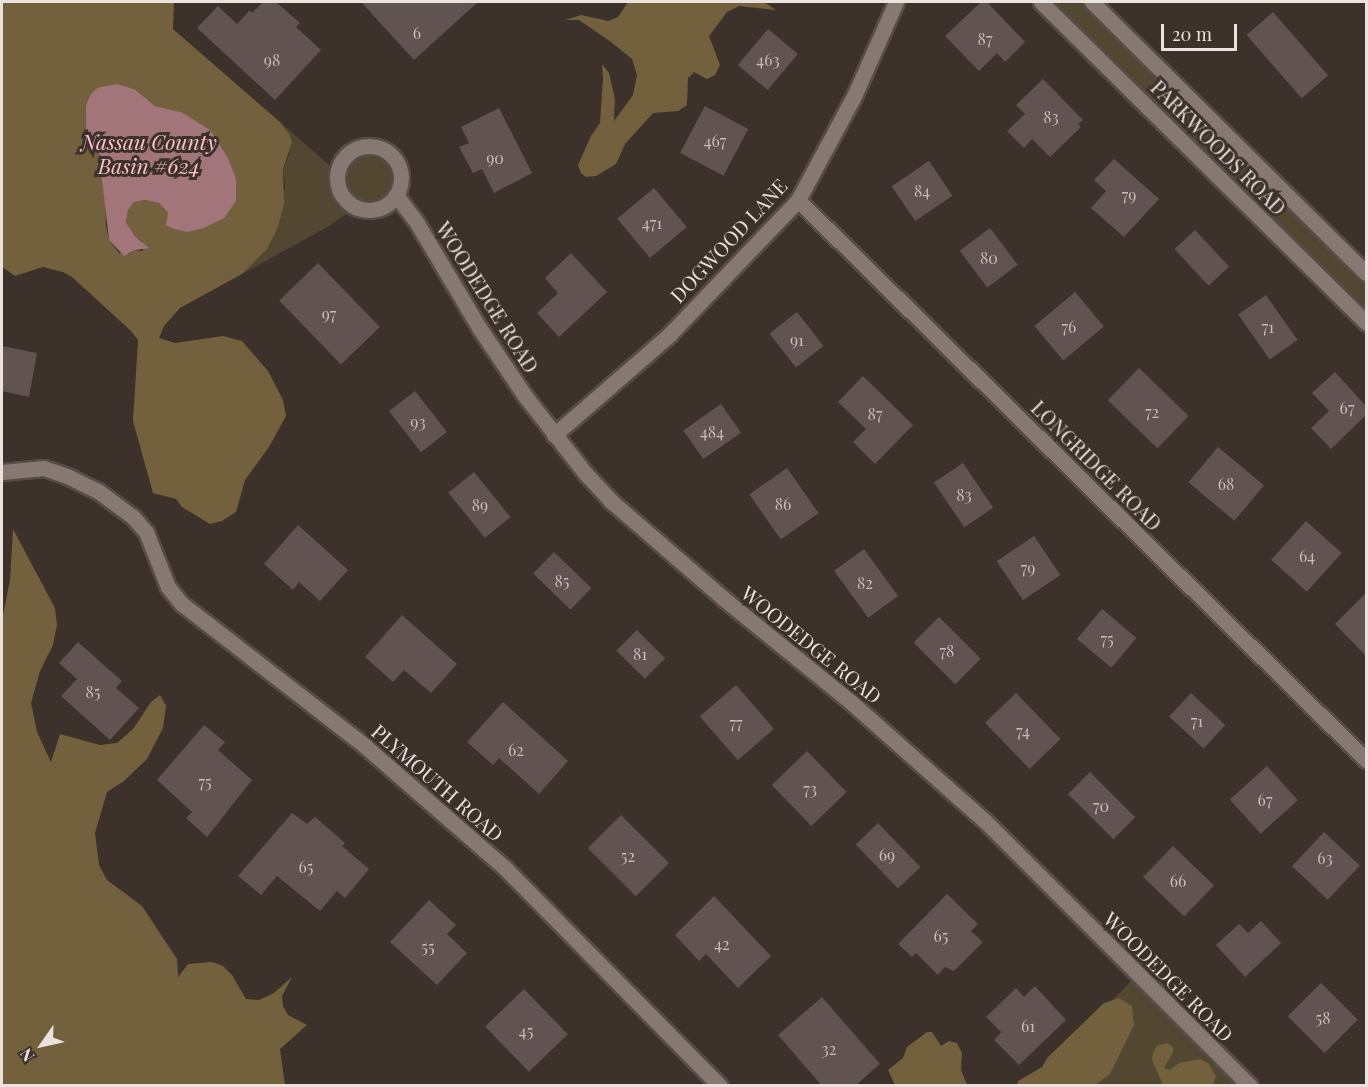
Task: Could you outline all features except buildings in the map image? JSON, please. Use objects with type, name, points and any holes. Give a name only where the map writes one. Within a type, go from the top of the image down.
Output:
[{"type":"street","name":"DOGWOOD LANE","points":[[554,435],[670,334],[798,200],[855,94],[896,2]]},
{"type":"street","name":"PARKWOODS ROAD","points":[[1041,2],[1366,323]]},
{"type":"street","name":"PARKWOODS ROAD","points":[[1092,2],[1366,273]]},
{"type":"street","points":[[373,146],[391,154],[400,170],[396,195],[382,208],[364,211],[355,208],[339,193],[337,172],[341,161],[356,148],[373,146]]},
{"type":"street","name":"WOODEDGE ROAD","points":[[396,195],[426,237],[480,330],[554,435],[611,501],[724,599],[852,703],[984,820],[1250,1086]]},
{"type":"street","name":"LONGRIDGE ROAD","points":[[798,200],[1366,760]]},
{"type":"street","name":"PLYMOUTH ROAD","points":[[2,471],[44,468],[67,476],[98,491],[133,517],[146,532],[168,587],[182,603],[365,746],[505,868],[720,1086]]},
{"type":"shaded area","points":[[2,2],[174,2],[173,29],[281,123],[292,142],[283,169],[284,204],[278,227],[267,249],[242,274],[180,308],[164,326],[159,338],[175,343],[223,336],[242,341],[268,371],[283,400],[286,416],[269,447],[245,480],[236,512],[222,521],[210,524],[182,507],[176,499],[153,493],[133,421],[138,340],[131,331],[72,277],[63,272],[43,267],[15,276],[2,267]],"holes":[[[97,88],[136,90],[155,106],[181,112],[174,229],[168,213],[159,203],[145,200],[134,202],[128,210],[126,222],[135,236],[142,241],[143,251],[135,250],[129,254],[119,253],[109,240],[99,153],[86,105]]]},
{"type":"shaded area","points":[[628,2],[764,2],[776,10],[739,6],[727,12],[709,36],[720,65],[715,75],[707,79],[694,72],[688,78],[687,105],[678,111],[653,113],[625,144],[616,164],[596,176],[586,177],[581,173],[578,165],[591,136],[600,123],[602,64],[609,73],[615,99],[614,121],[633,95],[637,75],[632,59],[611,42],[579,20],[565,20],[581,15],[608,21],[618,17]]},
{"type":"shaded area","points":[[1041,2],[1094,2],[1366,272],[1366,323]]},
{"type":"shaded area","points":[[281,123],[336,171],[341,161],[356,148],[373,146],[382,149],[397,162],[400,170],[400,187],[396,195],[382,208],[364,211],[355,208],[329,226],[242,274],[267,248],[285,187],[283,169],[289,155],[289,134]]},
{"type":"shaded area","points":[[13,529],[55,608],[57,625],[53,645],[40,671],[31,703],[37,732],[51,762],[60,734],[100,745],[117,743],[133,729],[151,702],[160,695],[166,706],[163,728],[147,759],[124,781],[107,792],[95,833],[99,865],[107,880],[142,906],[177,959],[178,977],[188,964],[212,962],[223,966],[232,975],[246,999],[259,1000],[274,993],[292,977],[282,996],[283,1006],[288,1015],[307,1025],[280,1049],[285,1085],[2,1085],[2,620],[10,580]]},
{"type":"shaded area","points":[[1138,974],[1250,1086],[1027,1086]]},
{"type":"shaded area","points":[[1119,998],[1132,1006],[1134,1025],[1110,1074],[1095,1085],[1017,1085],[1018,1081],[1042,1067],[1048,1057],[1104,1003]]},
{"type":"shaded area","points":[[927,1032],[932,1032],[941,1046],[949,1041],[957,1043],[962,1053],[961,1070],[967,1085],[895,1085],[888,1070],[903,1058],[907,1047]]},
{"type":"shaded area","points":[[1167,1043],[1173,1047],[1173,1052],[1164,1068],[1170,1070],[1179,1063],[1200,1059],[1208,1063],[1216,1076],[1213,1085],[1163,1085],[1152,1060],[1157,1046]]},
{"type":"water","name":"Nassau County Basin #624","points":[[117,84],[136,90],[155,106],[181,112],[210,130],[228,158],[236,179],[236,201],[224,218],[204,228],[187,232],[166,225],[168,213],[159,203],[145,200],[134,202],[128,210],[126,222],[135,236],[149,248],[135,250],[124,256],[109,240],[99,153],[86,129],[86,105],[91,94],[97,88]]}]
